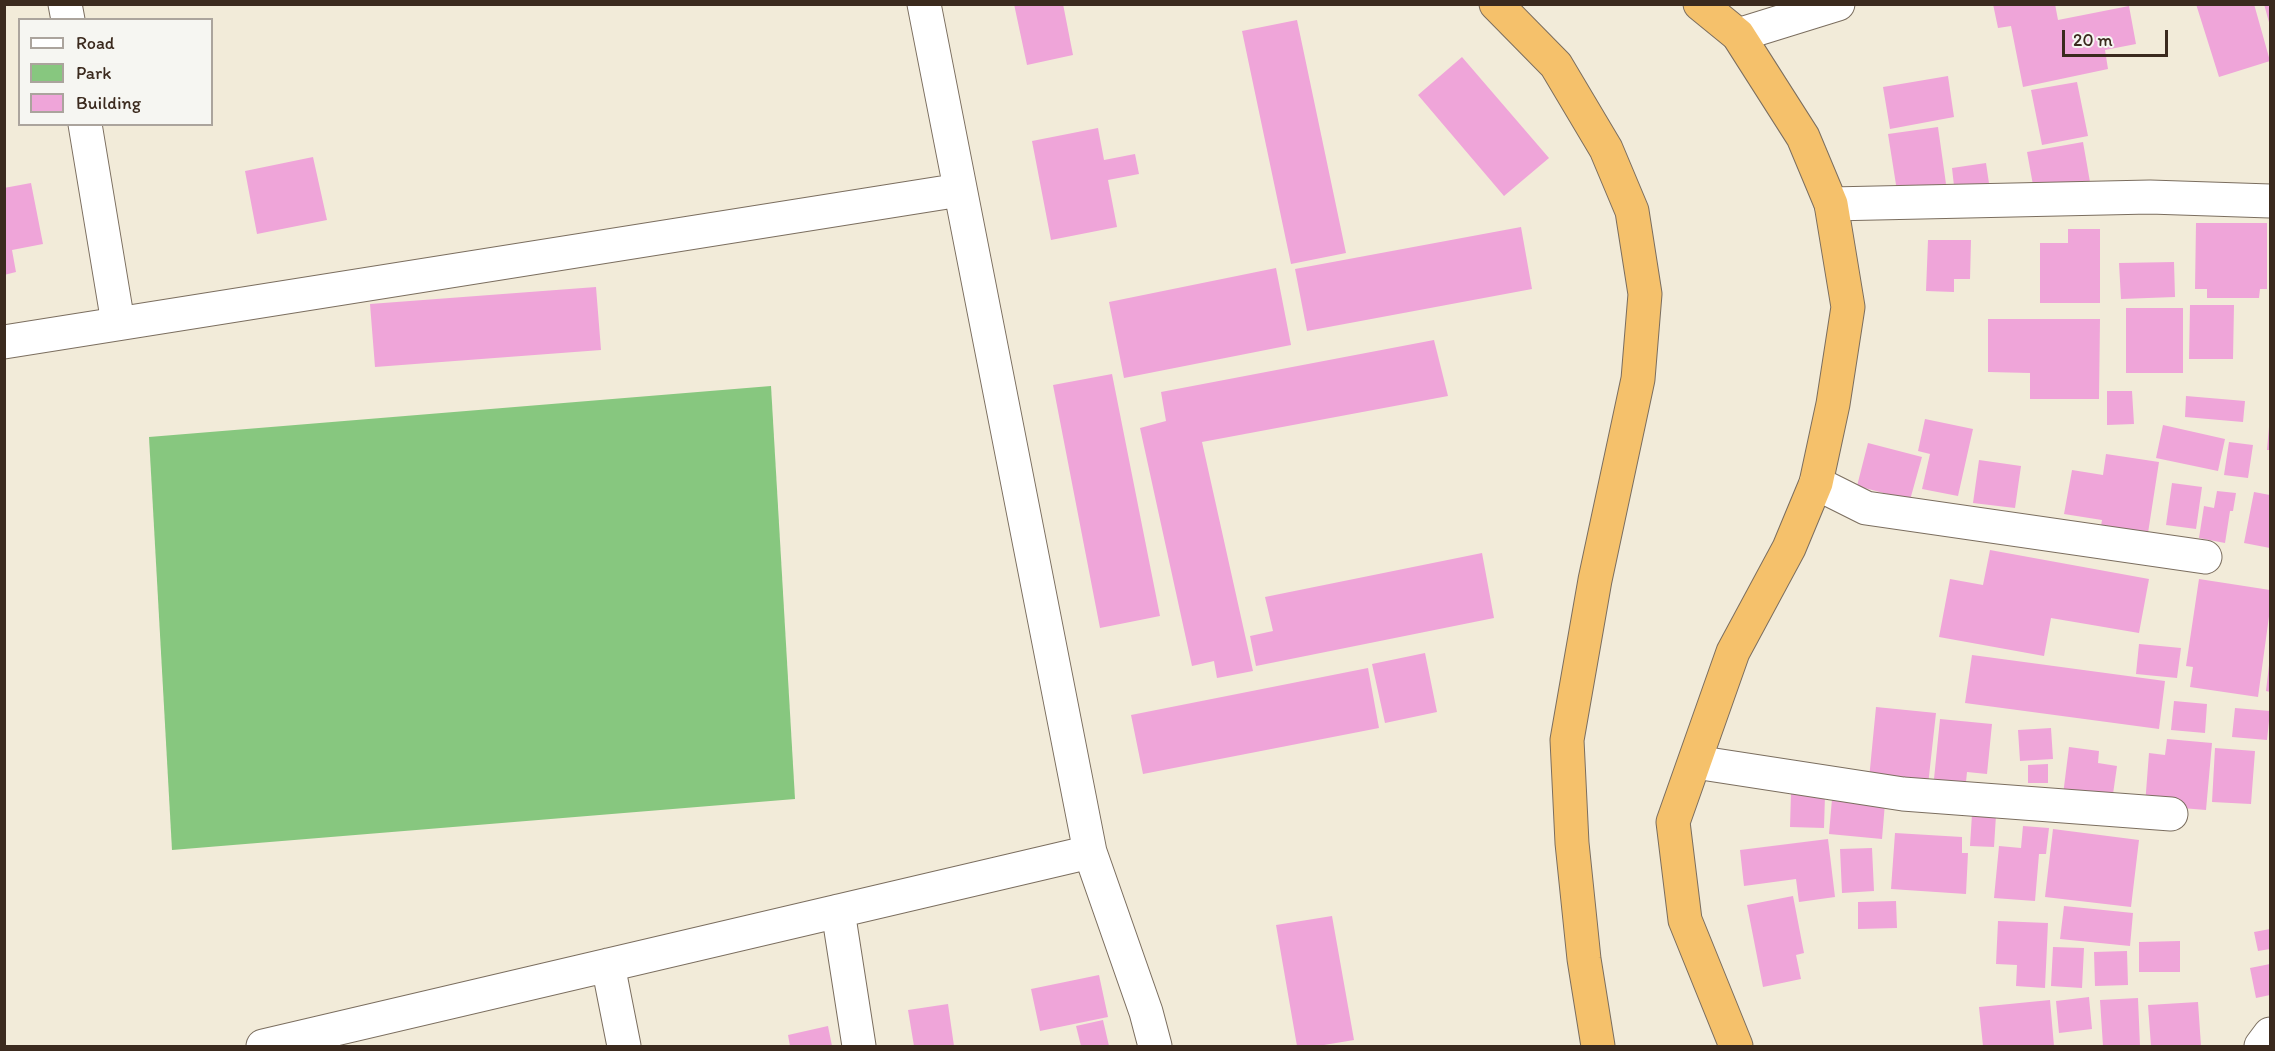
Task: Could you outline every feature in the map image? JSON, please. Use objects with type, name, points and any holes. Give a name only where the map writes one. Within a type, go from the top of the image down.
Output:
[{"type":"highway","points":[[1496,4],[1556,65],[1606,148],[1632,211],[1645,294],[1638,379],[1596,580],[1567,740],[1572,843],[1584,958],[1598,1047]]},
{"type":"highway","points":[[1700,4],[1738,35],[1803,137],[1831,204],[1848,307],[1833,404],[1816,483],[1789,549],[1734,652],[1673,822],[1685,920],[1736,1047]]},
{"type":"street","points":[[924,4],[1090,852],[1146,1012],[1155,1047]]},
{"type":"street","points":[[1738,35],[1838,4]]},
{"type":"street","points":[[85,126],[118,322]]},
{"type":"street","points":[[4,342],[118,322],[960,190]]},
{"type":"street","points":[[1831,204],[2150,197],[2271,201]]},
{"type":"street","points":[[1816,483],[1866,508],[2205,557]]},
{"type":"street","points":[[1695,762],[1903,794],[2171,814]]},
{"type":"street","points":[[263,1047],[370,1034],[608,965],[1090,852]]},
{"type":"street","points":[[838,911],[859,1047]]},
{"type":"street","points":[[608,965],[624,1047]]},
{"type":"street","points":[[2261,1047],[2271,1034]]},
{"type":"green space","points":[[771,386],[795,799],[172,850],[149,437]]},
{"type":"building","points":[[1014,4],[1063,4],[1073,55],[1027,65]]},
{"type":"building","points":[[1993,4],[2055,4],[2058,20],[2129,6],[2136,44],[2105,50],[2108,69],[2023,87],[2011,26],[1998,28]]},
{"type":"building","points":[[2196,4],[2254,4],[2270,61],[2219,77]]},
{"type":"building","points":[[2264,4],[2270,4],[2270,26]]},
{"type":"building","points":[[1297,20],[1346,253],[1291,264],[1242,31]]},
{"type":"building","points":[[1462,57],[1549,158],[1504,196],[1418,95]]},
{"type":"building","points":[[1948,76],[1954,117],[1890,129],[1883,87]]},
{"type":"building","points":[[2077,82],[2088,136],[2042,145],[2031,90]]},
{"type":"building","points":[[1938,127],[1946,184],[1897,191],[1888,134]]},
{"type":"building","points":[[1098,128],[1104,160],[1135,154],[1139,174],[1108,180],[1117,227],[1051,240],[1032,141]]},
{"type":"building","points":[[2083,142],[2090,182],[2052,188],[2051,182],[2033,185],[2027,152]]},
{"type":"building","points":[[313,157],[327,220],[257,234],[245,171]]},
{"type":"building","points":[[1986,163],[1990,190],[1955,195],[1952,168]]},
{"type":"building","points":[[31,183],[43,244],[12,250],[16,272],[4,275],[4,188]]},
{"type":"building","points":[[2196,223],[2267,223],[2267,289],[2260,289],[2259,298],[2207,298],[2207,289],[2195,289]]},
{"type":"building","points":[[1521,227],[1532,289],[1307,331],[1295,269]]},
{"type":"building","points":[[2068,229],[2100,229],[2100,303],[2040,303],[2040,243],[2068,243]]},
{"type":"building","points":[[1928,240],[1971,240],[1970,279],[1954,279],[1954,292],[1926,291]]},
{"type":"building","points":[[2174,262],[2175,297],[2121,299],[2119,263]]},
{"type":"building","points":[[1276,268],[1291,345],[1124,378],[1109,302]]},
{"type":"building","points":[[596,287],[601,350],[375,367],[370,304]]},
{"type":"building","points":[[2190,305],[2234,305],[2233,359],[2189,359]]},
{"type":"building","points":[[2126,308],[2183,308],[2183,373],[2126,373]]},
{"type":"building","points":[[1988,319],[2100,319],[2099,399],[2030,399],[2030,373],[1988,372]]},
{"type":"building","points":[[1434,340],[1448,396],[1202,442],[1253,671],[1217,678],[1214,661],[1192,666],[1140,428],[1166,421],[1161,392]]},
{"type":"building","points":[[1112,374],[1160,616],[1100,628],[1053,385]]},
{"type":"building","points":[[2107,391],[2132,391],[2134,424],[2107,425]]},
{"type":"building","points":[[2186,396],[2245,401],[2243,422],[2185,417]]},
{"type":"building","points":[[1925,419],[1973,429],[1958,496],[1922,489],[1930,454],[1918,451]]},
{"type":"building","points":[[2163,425],[2225,439],[2218,471],[2156,458]]},
{"type":"building","points":[[2269,427],[2270,450],[2267,450]]},
{"type":"building","points":[[2229,442],[2253,445],[2248,478],[2224,475]]},
{"type":"building","points":[[1868,443],[1922,457],[1910,500],[1857,486]]},
{"type":"building","points":[[2106,454],[2159,462],[2148,533],[2101,526],[2102,520],[2064,514],[2072,470],[2103,475]]},
{"type":"building","points":[[1979,460],[2021,466],[2015,508],[1973,503]]},
{"type":"building","points":[[2172,483],[2202,487],[2196,529],[2166,525]]},
{"type":"building","points":[[2217,491],[2236,493],[2233,511],[2230,511],[2225,543],[2199,538],[2204,506],[2214,508]]},
{"type":"building","points":[[2254,492],[2270,495],[2270,548],[2244,543]]},
{"type":"building","points":[[1990,550],[2149,579],[2139,633],[2051,618],[2044,656],[1939,637],[1950,579],[1983,585]]},
{"type":"building","points":[[1482,553],[1494,618],[1256,666],[1250,636],[1273,631],[1265,597]]},
{"type":"building","points":[[2199,579],[2270,590],[2270,609],[2258,697],[2190,687],[2193,667],[2186,666]]},
{"type":"building","points":[[2139,644],[2181,648],[2177,678],[2136,674]]},
{"type":"building","points":[[1425,653],[1437,712],[1385,723],[1372,664]]},
{"type":"building","points":[[1972,655],[2165,681],[2159,729],[1965,703]]},
{"type":"building","points":[[2270,665],[2270,692],[2266,691]]},
{"type":"building","points":[[1368,668],[1379,728],[1143,774],[1131,715]]},
{"type":"building","points":[[2174,701],[2207,704],[2205,733],[2171,730]]},
{"type":"building","points":[[1876,707],[1936,713],[1928,785],[1869,779]]},
{"type":"building","points":[[2235,708],[2270,711],[2267,740],[2232,737]]},
{"type":"building","points":[[1940,719],[1992,724],[1987,774],[1967,772],[1965,792],[1933,789]]},
{"type":"building","points":[[2051,728],[2053,759],[2020,761],[2018,730]]},
{"type":"building","points":[[2167,739],[2212,743],[2206,810],[2145,805],[2149,753],[2165,755]]},
{"type":"building","points":[[2069,747],[2099,751],[2098,763],[2117,766],[2112,801],[2063,795]]},
{"type":"building","points":[[2215,748],[2255,751],[2251,804],[2212,802]]},
{"type":"building","points":[[2048,764],[2048,783],[2028,783],[2028,765]]},
{"type":"building","points":[[1791,793],[1825,795],[1824,828],[1790,827]]},
{"type":"building","points":[[1832,799],[1885,803],[1882,839],[1829,834]]},
{"type":"building","points":[[1972,814],[1996,815],[1994,847],[1970,846]]},
{"type":"building","points":[[2023,826],[2049,828],[2046,854],[2039,854],[2035,901],[1994,898],[1999,846],[2021,848]]},
{"type":"building","points":[[2053,829],[2139,840],[2131,907],[2045,897]]},
{"type":"building","points":[[1895,833],[1962,837],[1962,853],[1968,853],[1966,894],[1891,889]]},
{"type":"building","points":[[1828,839],[1835,897],[1799,902],[1796,879],[1744,886],[1740,850]]},
{"type":"building","points":[[1872,848],[1874,891],[1842,893],[1840,849]]},
{"type":"building","points":[[1793,896],[1804,953],[1796,955],[1801,979],[1763,987],[1747,905]]},
{"type":"building","points":[[1896,901],[1897,928],[1858,929],[1858,902]]},
{"type":"building","points":[[2064,906],[2133,913],[2130,946],[2060,939]]},
{"type":"building","points":[[1332,916],[1354,1040],[1318,1046],[1297,1046],[1276,925]]},
{"type":"building","points":[[1998,921],[2048,923],[2045,988],[2016,986],[2017,965],[1996,964]]},
{"type":"building","points":[[2270,929],[2270,949],[2258,951],[2254,932]]},
{"type":"building","points":[[2180,941],[2180,972],[2139,972],[2139,942]]},
{"type":"building","points":[[2053,947],[2084,948],[2082,988],[2051,986]]},
{"type":"building","points":[[2127,951],[2128,985],[2095,986],[2094,952]]},
{"type":"building","points":[[2270,964],[2270,995],[2256,998],[2250,968]]},
{"type":"building","points":[[1099,975],[1108,1017],[1040,1031],[1031,989]]},
{"type":"building","points":[[2089,997],[2092,1029],[2059,1033],[2056,1001]]},
{"type":"building","points":[[2138,998],[2140,1046],[2103,1046],[2100,1000]]},
{"type":"building","points":[[2050,1000],[2054,1046],[1983,1046],[1979,1007]]},
{"type":"building","points":[[2198,1002],[2201,1046],[2151,1046],[2148,1005]]},
{"type":"building","points":[[948,1004],[954,1046],[914,1046],[908,1010]]},
{"type":"building","points":[[1103,1020],[1109,1046],[1081,1046],[1076,1026]]},
{"type":"building","points":[[828,1026],[832,1046],[790,1046],[788,1035]]}]
